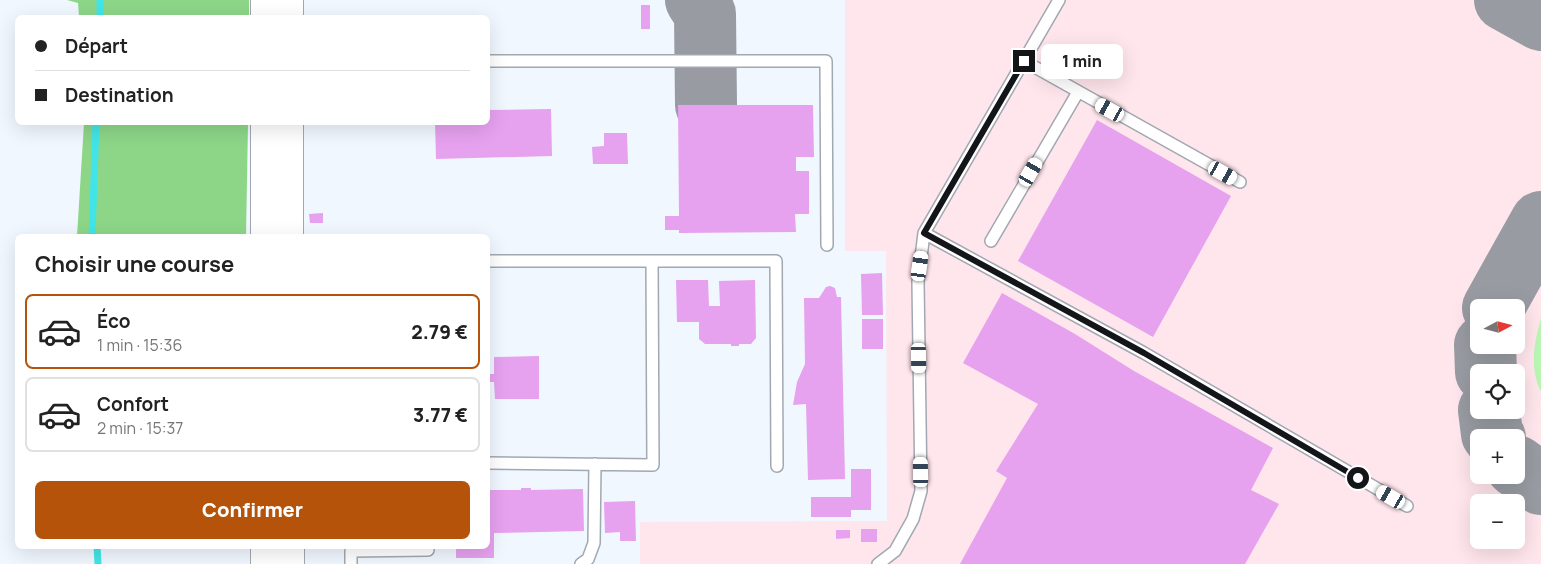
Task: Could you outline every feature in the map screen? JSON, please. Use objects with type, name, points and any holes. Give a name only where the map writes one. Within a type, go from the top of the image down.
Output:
[{"type":"main road","points":[[265,0],[265,15]]},
{"type":"main road","points":[[289,0],[289,15]]},
{"type":"main road","points":[[265,125],[265,234]]},
{"type":"main road","points":[[289,125],[289,234]]},
{"type":"main road","points":[[265,549],[265,564]]},
{"type":"main road","points":[[290,549],[290,564]]},
{"type":"lane","points":[[878,564],[895,551],[913,520],[921,491],[918,282],[924,233],[1059,0]]},
{"type":"lane","points":[[490,61],[826,61],[827,245]]},
{"type":"lane","points":[[1024,61],[1240,182]]},
{"type":"lane","points":[[991,241],[1078,92]]},
{"type":"lane","points":[[924,233],[1144,353],[1407,506]]},
{"type":"lane","points":[[490,261],[776,261],[777,466]]},
{"type":"lane","points":[[490,463],[653,464],[652,261]]},
{"type":"lane","points":[[581,564],[588,559],[594,543],[594,464]]},
{"type":"lane","points":[[351,564],[351,551],[428,550]]},
{"type":"shaded area","points":[[845,0],[1541,0],[1541,564],[640,564],[640,522],[887,521],[886,251],[845,251]]},
{"type":"green space","points":[[67,0],[249,0],[249,15],[79,15],[78,3]]},
{"type":"green space","points":[[84,125],[248,125],[246,234],[77,234]]},
{"type":"green space","points":[[1541,318],[1541,392],[1535,374],[1534,355]]},
{"type":"building","points":[[641,5],[650,5],[650,29],[641,29]]},
{"type":"building","points":[[678,105],[813,105],[814,157],[796,157],[796,171],[809,171],[809,214],[795,214],[796,232],[679,233],[679,230],[665,230],[665,216],[679,216]]},
{"type":"building","points":[[551,109],[552,156],[436,159],[435,125],[490,125],[490,110]]},
{"type":"building","points":[[1097,120],[1231,196],[1153,337],[1018,261]]},
{"type":"building","points":[[604,133],[627,133],[628,164],[593,164],[592,147],[604,146]]},
{"type":"building","points":[[323,213],[323,223],[310,223],[309,214]]},
{"type":"building","points":[[882,273],[883,315],[862,315],[861,274]]},
{"type":"building","points":[[676,280],[708,280],[709,306],[720,306],[719,281],[755,280],[756,338],[751,344],[739,344],[739,346],[731,346],[731,344],[705,344],[699,339],[699,322],[677,322]]},
{"type":"building","points":[[826,287],[835,288],[837,297],[841,297],[845,479],[808,480],[806,404],[793,405],[797,382],[805,364],[804,298],[819,298]]},
{"type":"building","points":[[1002,293],[1075,334],[1134,371],[1273,448],[1251,490],[1279,504],[1245,564],[960,564],[1007,478],[996,471],[1038,404],[963,363]]},
{"type":"building","points":[[862,319],[883,319],[883,349],[862,349]]},
{"type":"building","points":[[539,356],[539,399],[495,399],[494,382],[490,382],[490,374],[494,374],[494,357]]},
{"type":"building","points":[[851,469],[871,469],[871,510],[851,510],[851,517],[811,517],[811,497],[851,497]]},
{"type":"building","points":[[521,488],[531,488],[531,490],[583,489],[584,531],[494,533],[494,558],[456,558],[456,549],[490,549],[490,490],[521,490]]},
{"type":"building","points":[[635,501],[636,541],[620,541],[620,532],[605,533],[604,502]]},
{"type":"building","points":[[861,529],[877,529],[877,542],[861,542]]},
{"type":"building","points":[[836,530],[850,530],[850,538],[836,539]]},
{"type":"waterway","points":[[100,0],[100,15]]},
{"type":"waterway","points":[[92,234],[96,125]]},
{"type":"waterway","points":[[97,549],[98,564]]},
{"type":"taxiway","points":[[696,0],[705,14],[706,105]]},
{"type":"taxiway","points":[[1505,0],[1541,20]]},
{"type":"taxiway","points":[[1498,299],[1541,222]]},
{"type":"taxiway","points":[[1485,354],[1486,364]]},
{"type":"taxiway","points":[[1490,419],[1491,429]]},
{"type":"taxiway","points":[[1525,472],[1541,484]]},
{"type":"route","points":[[1024,61],[924,233],[1144,353],[1358,478]]}]
